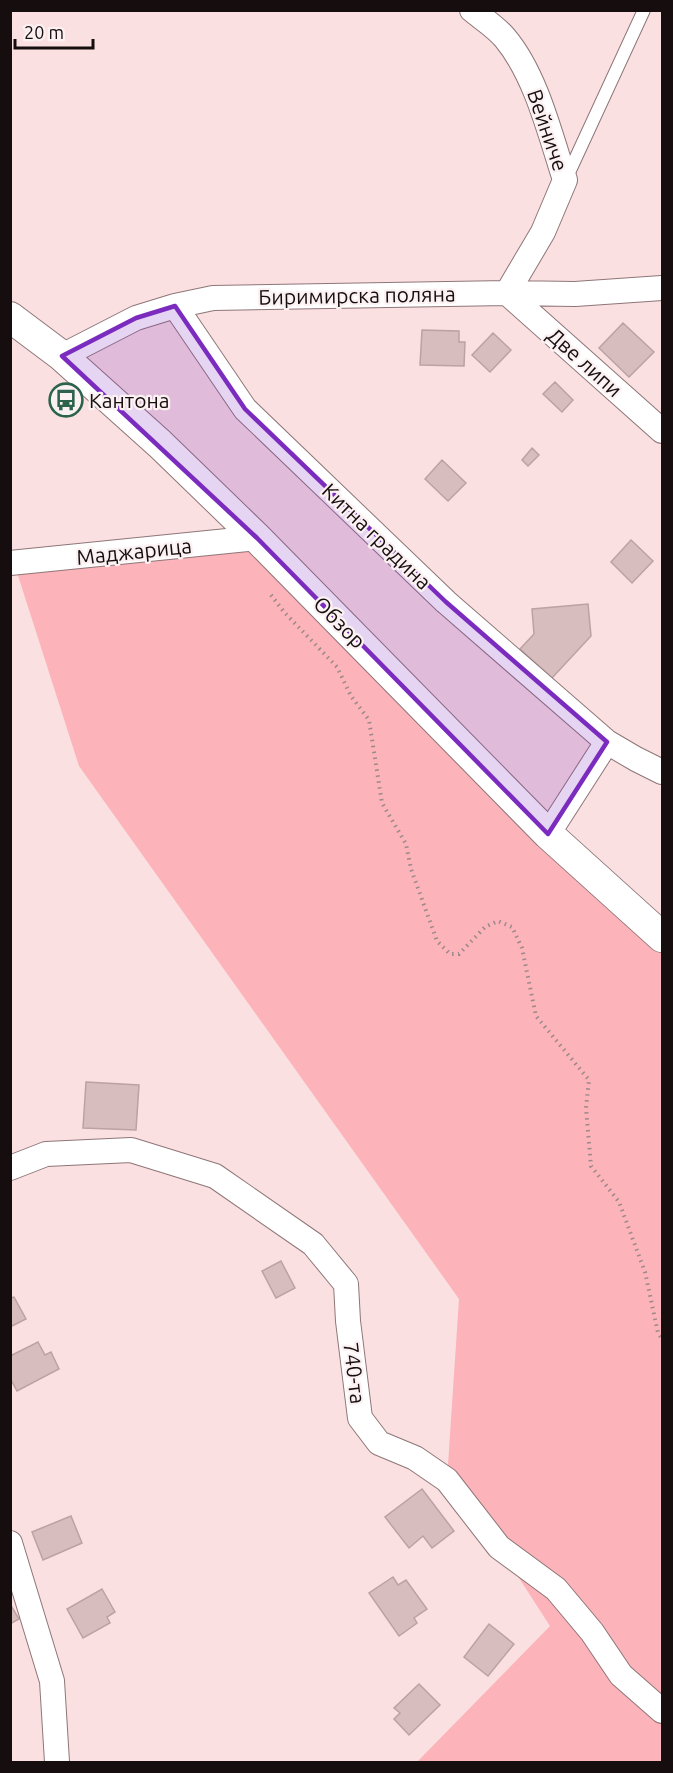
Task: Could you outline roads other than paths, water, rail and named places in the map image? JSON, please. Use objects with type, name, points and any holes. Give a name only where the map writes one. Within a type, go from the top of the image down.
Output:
[{"type":"street","name":"Вейниче","points":[[472,10],[504,36],[519,57],[530,80],[565,180],[543,232],[507,292]]},
{"type":"street","name":"Биримирска поляна","points":[[62,356],[136,318],[175,306],[213,298],[507,292],[575,294],[663,288]]},
{"type":"street","name":"Две липи","points":[[507,292],[663,431]]},
{"type":"street","name":"Китна градина","points":[[175,306],[245,410],[446,602],[607,742],[663,772]]},
{"type":"street","name":"Обзор","points":[[10,316],[62,356],[160,444],[257,538],[548,834],[663,936]]},
{"type":"street","name":"Маджарица","points":[[10,563],[257,538]]},
{"type":"street","points":[[548,834],[607,742]]},
{"type":"street","name":"740-та","points":[[10,1168],[46,1154],[131,1150],[215,1176],[313,1244],[346,1284],[348,1321],[360,1418],[380,1443],[415,1458],[447,1480],[499,1547],[556,1589],[592,1632],[621,1675],[663,1711]]},
{"type":"street","points":[[10,1543],[52,1681],[57,1762]]},
{"type":"lane","points":[[565,180],[644,10]]},
{"type":"place","name":"Кантона","points":[[66,400]]}]
